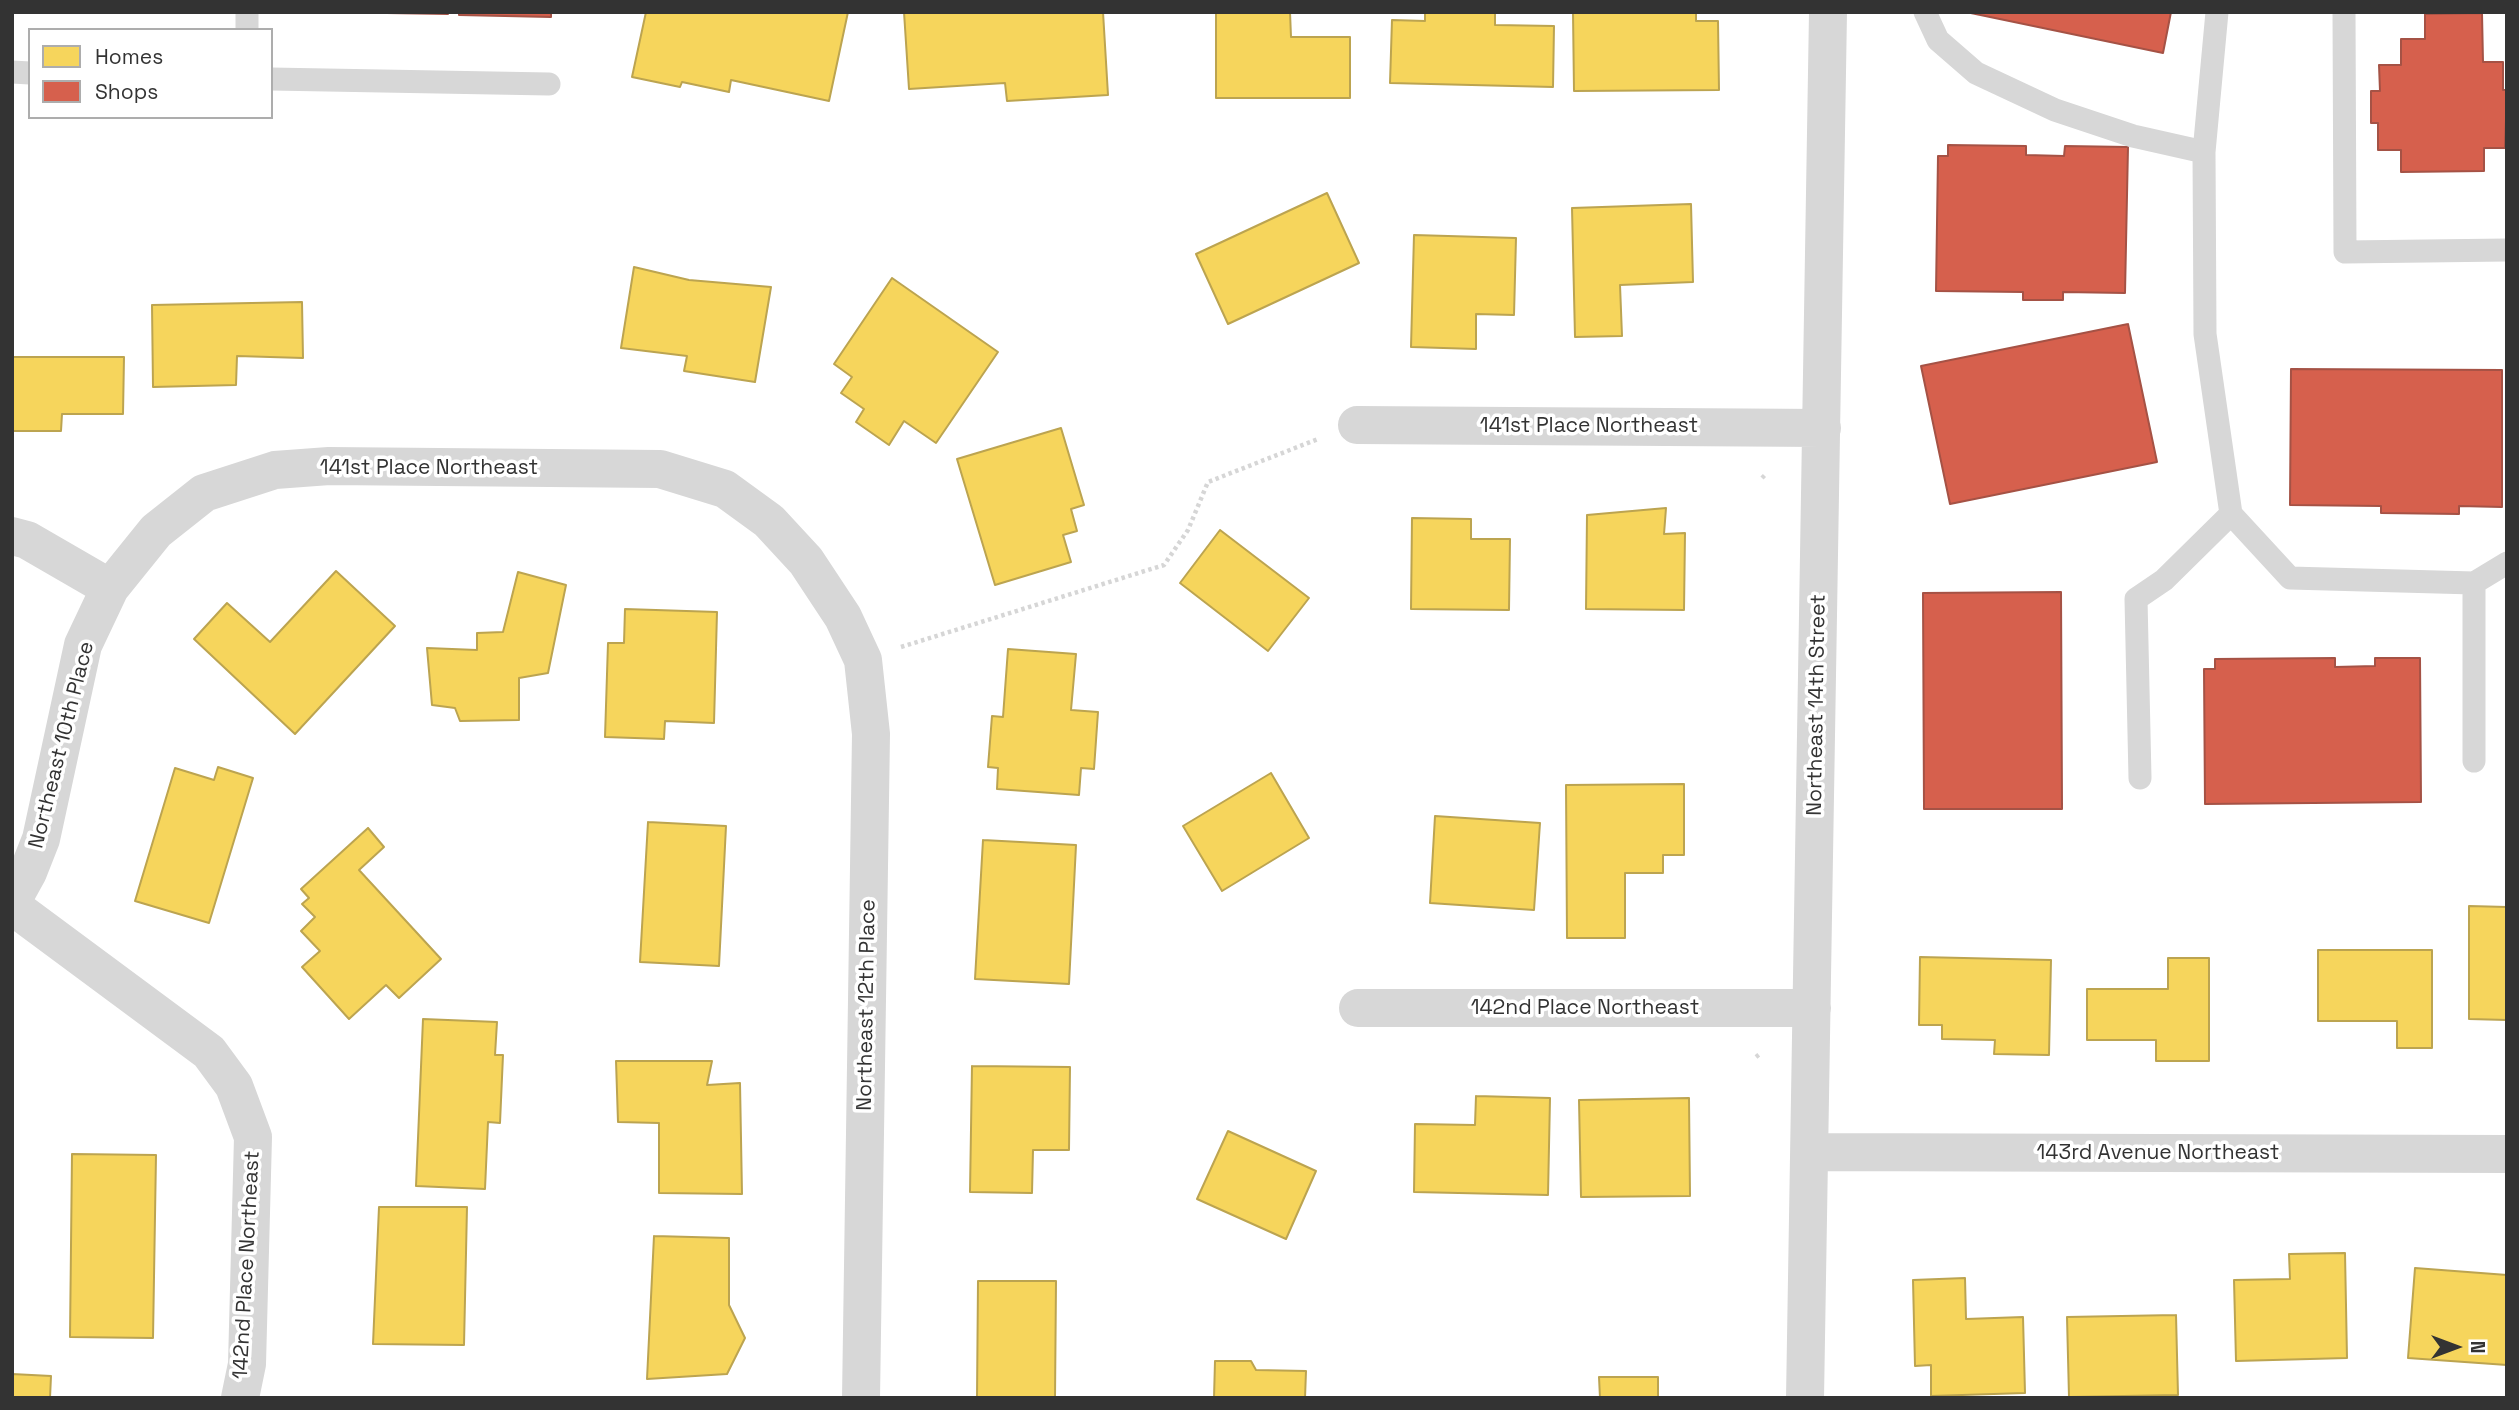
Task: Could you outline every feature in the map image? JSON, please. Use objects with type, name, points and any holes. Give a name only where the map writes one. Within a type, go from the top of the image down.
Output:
[{"type":"street","name":"Northeast 14th Street","points":[[1805,1398],[1828,12]]},
{"type":"street","name":"141st Place Northeast","points":[[1357,425],[1822,428]]},
{"type":"street","name":"141st Place Northeast","points":[[110,588],[156,531],[204,493],[275,470],[329,466],[660,469],[725,489],[769,521],[806,561],[843,617]]},
{"type":"street","points":[[12,536],[27,540],[110,588]]},
{"type":"street","name":"Northeast 10th Place","points":[[12,903],[41,839],[83,645],[110,588]]},
{"type":"street","name":"Northeast 12th Place","points":[[843,617],[863,660],[871,734],[861,1398]]},
{"type":"street","name":"142nd Place Northeast","points":[[12,903],[209,1052],[234,1086],[253,1137],[247,1364],[240,1398]]},
{"type":"street","name":"142nd Place Northeast","points":[[1358,1008],[1812,1008]]},
{"type":"street","name":"143rd Avenue Northeast","points":[[1810,1152],[2507,1154]]},
{"type":"lane","points":[[1924,12],[1938,40],[1976,73],[2054,110],[2133,136],[2204,152]]},
{"type":"lane","points":[[2217,12],[2204,152],[2205,334],[2231,514],[2290,578],[2474,583],[2507,563]]},
{"type":"lane","points":[[2344,12],[2345,252],[2507,250]]},
{"type":"lane","points":[[273,79],[549,84]]},
{"type":"lane","points":[[2140,778],[2136,599],[2164,580],[2231,514]]},
{"type":"lane","points":[[2474,583],[2474,761]]},
{"type":"path","points":[[897,648],[1164,565],[1188,530],[1208,482],[1357,425]]},
{"type":"building: Homes","points":[[646,12],[848,12],[829,101],[731,80],[729,92],[682,82],[680,87],[632,77]]},
{"type":"building: Homes","points":[[904,12],[1103,12],[1108,95],[1007,101],[1005,83],[909,89]]},
{"type":"building: Homes","points":[[1216,12],[1290,12],[1291,37],[1350,37],[1350,98],[1216,98]]},
{"type":"building: Homes","points":[[1425,12],[1495,12],[1495,25],[1554,26],[1553,87],[1390,83],[1392,20],[1425,21]]},
{"type":"building: Homes","points":[[1573,12],[1696,12],[1696,21],[1718,21],[1719,90],[1574,91]]},
{"type":"building: Homes","points":[[1327,193],[1359,263],[1228,324],[1196,254]]},
{"type":"building: Homes","points":[[1691,204],[1693,282],[1620,285],[1622,336],[1575,337],[1572,208]]},
{"type":"building: Homes","points":[[1414,235],[1516,238],[1514,315],[1476,314],[1476,349],[1411,347]]},
{"type":"building: Homes","points":[[634,267],[689,280],[771,287],[755,382],[684,371],[687,356],[621,348]]},
{"type":"building: Homes","points":[[892,278],[998,352],[936,443],[904,421],[889,445],[856,422],[864,409],[841,393],[852,377],[834,364]]},
{"type":"building: Homes","points":[[302,302],[303,358],[237,356],[236,385],[153,387],[152,305]]},
{"type":"building: Homes","points":[[12,357],[124,357],[123,414],[62,414],[61,431],[12,431]]},
{"type":"building: Homes","points":[[1061,428],[1084,505],[1071,509],[1077,531],[1063,535],[1071,562],[995,585],[957,459]]},
{"type":"building: Homes","points":[[1666,508],[1664,534],[1685,533],[1684,610],[1586,609],[1587,515]]},
{"type":"building: Homes","points":[[1412,518],[1471,519],[1471,539],[1510,539],[1509,610],[1411,609]]},
{"type":"building: Homes","points":[[1220,530],[1309,598],[1268,651],[1180,583]]},
{"type":"building: Homes","points":[[336,571],[395,626],[295,734],[194,639],[227,603],[270,642]]},
{"type":"building: Homes","points":[[518,572],[566,585],[548,673],[519,678],[519,720],[460,721],[455,708],[432,705],[427,648],[477,650],[477,633],[503,632]]},
{"type":"building: Homes","points":[[625,609],[717,612],[714,723],[665,721],[664,739],[605,737],[608,643],[624,643]]},
{"type":"building: Homes","points":[[1008,649],[1076,654],[1071,710],[1098,712],[1094,769],[1081,768],[1079,795],[997,789],[998,768],[988,767],[992,716],[1003,717]]},
{"type":"building: Homes","points":[[218,767],[253,778],[209,923],[135,901],[175,768],[214,780]]},
{"type":"building: Homes","points":[[1271,773],[1309,838],[1222,891],[1183,826]]},
{"type":"building: Homes","points":[[1684,784],[1684,855],[1663,855],[1663,873],[1625,873],[1625,938],[1567,938],[1566,785]]},
{"type":"building: Homes","points":[[1435,816],[1540,823],[1534,910],[1430,903]]},
{"type":"building: Homes","points":[[648,822],[726,826],[719,966],[640,962]]},
{"type":"building: Homes","points":[[368,828],[384,847],[359,870],[441,959],[399,998],[386,985],[349,1019],[302,967],[320,951],[301,931],[315,917],[302,904],[309,898],[301,889]]},
{"type":"building: Homes","points":[[983,840],[1076,845],[1069,984],[975,979]]},
{"type":"building: Homes","points":[[2469,906],[2507,907],[2507,1020],[2469,1019]]},
{"type":"building: Homes","points":[[2318,950],[2432,950],[2432,1048],[2397,1048],[2397,1021],[2318,1021]]},
{"type":"building: Homes","points":[[1920,957],[2051,960],[2049,1055],[1994,1054],[1995,1040],[1942,1039],[1942,1025],[1919,1025]]},
{"type":"building: Homes","points":[[2168,958],[2209,958],[2209,1061],[2156,1061],[2156,1040],[2087,1040],[2087,989],[2168,989]]},
{"type":"building: Homes","points":[[423,1019],[497,1022],[495,1055],[503,1055],[500,1123],[488,1122],[485,1189],[416,1186]]},
{"type":"building: Homes","points":[[616,1061],[712,1061],[707,1085],[740,1083],[742,1194],[659,1193],[659,1123],[618,1122]]},
{"type":"building: Homes","points":[[972,1066],[1070,1067],[1069,1150],[1033,1150],[1032,1193],[970,1192]]},
{"type":"building: Homes","points":[[1476,1096],[1550,1098],[1548,1195],[1414,1192],[1415,1124],[1475,1125]]},
{"type":"building: Homes","points":[[1689,1098],[1690,1196],[1581,1197],[1579,1100]]},
{"type":"building: Homes","points":[[1228,1131],[1316,1171],[1286,1239],[1197,1199]]},
{"type":"building: Homes","points":[[72,1154],[156,1155],[153,1338],[70,1337]]},
{"type":"building: Homes","points":[[379,1207],[467,1207],[464,1345],[373,1344]]},
{"type":"building: Homes","points":[[654,1236],[729,1238],[729,1305],[745,1338],[727,1374],[647,1379]]},
{"type":"building: Homes","points":[[2345,1253],[2347,1358],[2236,1361],[2234,1280],[2290,1279],[2289,1254]]},
{"type":"building: Homes","points":[[2415,1268],[2507,1275],[2507,1365],[2408,1358]]},
{"type":"building: Homes","points":[[1965,1278],[1966,1319],[2023,1317],[2025,1393],[1931,1396],[1931,1365],[1915,1366],[1913,1280]]},
{"type":"building: Homes","points":[[978,1281],[1056,1281],[1055,1398],[977,1398]]},
{"type":"building: Homes","points":[[2176,1315],[2178,1395],[2069,1397],[2067,1317]]},
{"type":"building: Homes","points":[[1215,1361],[1251,1361],[1256,1370],[1306,1371],[1305,1398],[1214,1398]]},
{"type":"building: Homes","points":[[12,1374],[51,1376],[50,1398],[12,1398]]},
{"type":"building: Homes","points":[[1599,1377],[1658,1377],[1658,1398],[1600,1398]]},
{"type":"building: Shops","points":[[325,12],[448,12],[448,14]]},
{"type":"building: Shops","points":[[459,12],[551,12],[551,17],[459,15]]},
{"type":"building: Shops","points":[[1966,12],[2171,12],[2163,53]]},
{"type":"building: Shops","points":[[2482,13],[2483,62],[2503,62],[2503,90],[2507,90],[2505,148],[2484,148],[2484,171],[2401,172],[2401,150],[2378,150],[2378,123],[2371,123],[2371,91],[2380,91],[2379,65],[2401,65],[2401,39],[2425,39],[2425,14]]},
{"type":"building: Shops","points":[[1948,145],[2026,146],[2026,155],[2064,156],[2065,146],[2128,147],[2125,293],[2063,292],[2063,300],[2023,300],[2023,292],[1936,291],[1938,156],[1948,156]]},
{"type":"building: Shops","points":[[2128,324],[2157,462],[1950,504],[1921,366]]},
{"type":"building: Shops","points":[[2291,369],[2502,370],[2502,507],[2459,506],[2459,514],[2381,513],[2381,506],[2290,505]]},
{"type":"building: Shops","points":[[2061,592],[2062,809],[1924,809],[1923,593]]},
{"type":"building: Shops","points":[[2335,658],[2335,667],[2375,666],[2375,658],[2420,658],[2421,802],[2205,804],[2204,669],[2215,669],[2215,659]]}]
